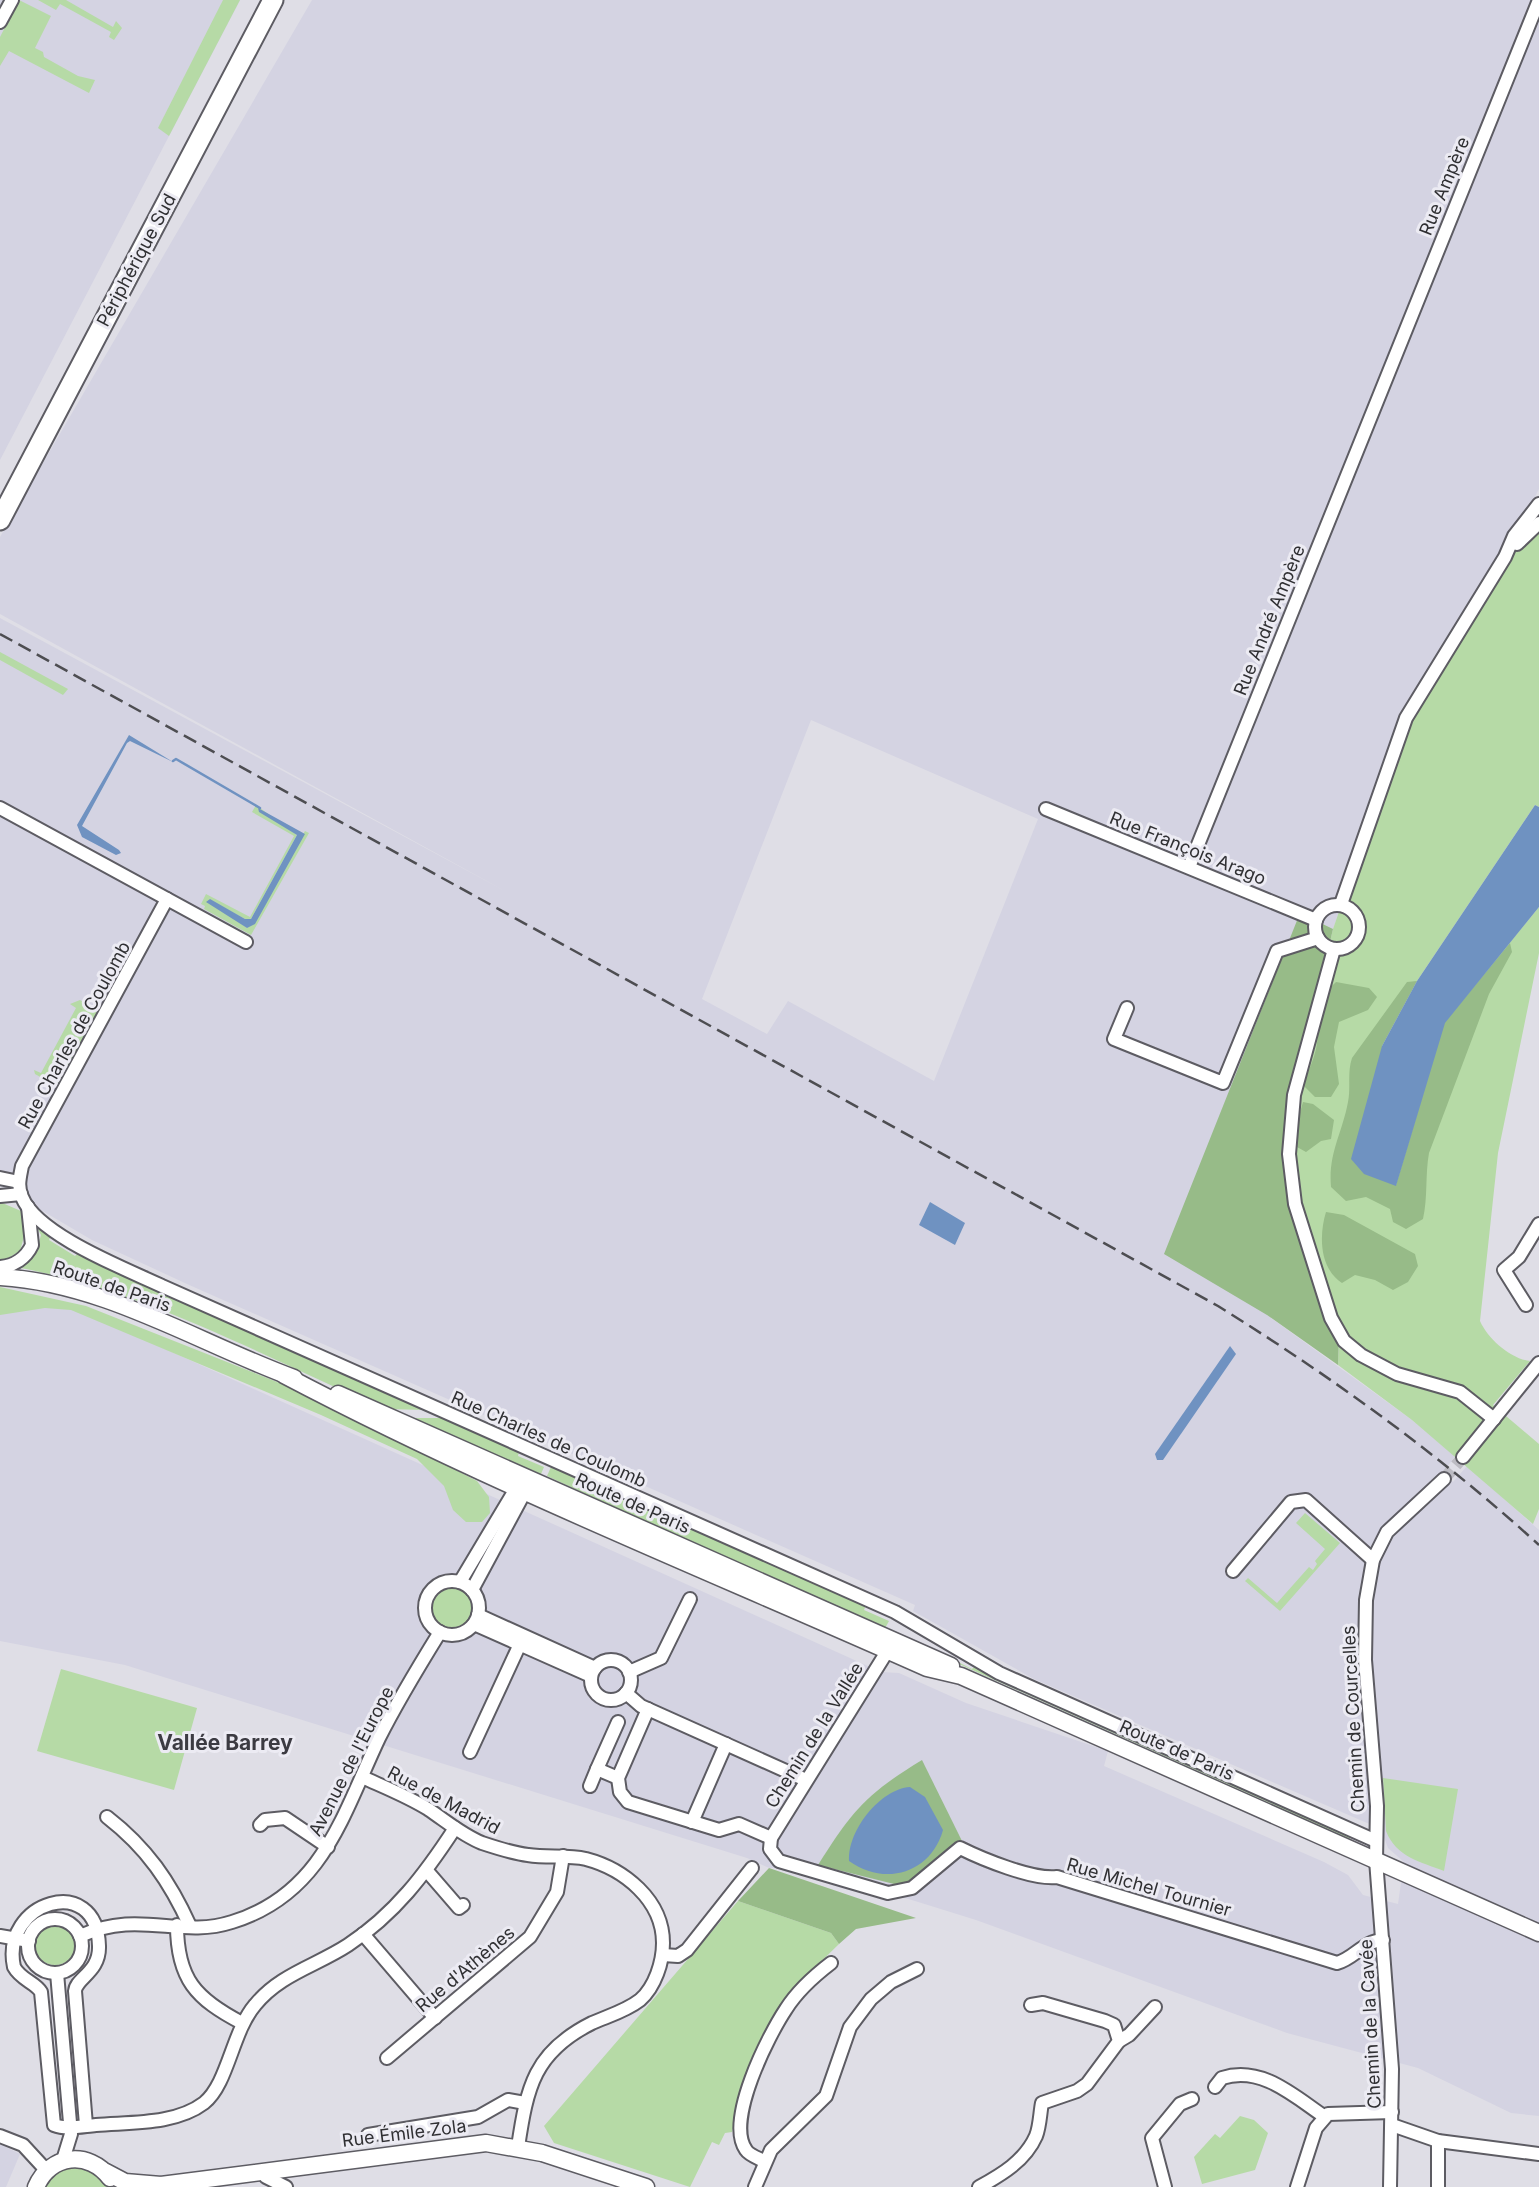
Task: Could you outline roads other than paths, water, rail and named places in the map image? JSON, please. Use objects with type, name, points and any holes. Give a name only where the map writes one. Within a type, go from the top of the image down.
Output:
[{"type":"highway","name":"Périphérique Sud","points":[[0,493],[259,0]]},
{"type":"highway","name":"Périphérique Sud","points":[[0,520],[273,0]]},
{"type":"main road","name":"Route de Paris","points":[[1,1274],[73,1290],[130,1309],[284,1374],[356,1412],[905,1646],[954,1668],[961,1676]]},
{"type":"main road","name":"Route de Paris","points":[[524,1483],[928,1668],[961,1676],[1539,1933]]},
{"type":"main road","name":"Rue Émile Zola","points":[[86,2160],[125,2182],[160,2186],[458,2145],[518,2147],[646,2187]]},
{"type":"main road","points":[[36,2187],[46,2170],[63,2160],[86,2160]]},
{"type":"main road","points":[[106,2172],[114,2187]]},
{"type":"street","points":[[0,22],[12,0]]},
{"type":"street","name":"Rue Ampère","points":[[1382,386],[1539,0]]},
{"type":"street","name":"Rue André Ampère","points":[[1189,867],[1382,386]]},
{"type":"street","points":[[1341,904],[1406,718],[1505,557],[1514,536],[1539,504]]},
{"type":"street","points":[[1505,557],[1539,523]]},
{"type":"street","points":[[0,808],[246,943]]},
{"type":"street","name":"Rue François Arago","points":[[1046,808],[1316,920]]},
{"type":"street","name":"Rue Charles de Coulomb","points":[[167,900],[25,1159],[20,1188],[28,1207],[57,1233],[128,1270],[895,1612],[999,1673],[1376,1841]]},
{"type":"street","points":[[1341,904],[1357,915],[1360,927],[1352,944],[1334,949],[1318,938],[1316,920],[1326,907],[1341,904]]},
{"type":"street","points":[[1127,1008],[1114,1039],[1223,1083],[1277,951],[1318,938]]},
{"type":"street","points":[[1334,949],[1294,1095],[1289,1154],[1295,1204],[1331,1318],[1344,1341],[1361,1355],[1397,1374],[1460,1392],[1493,1419]]},
{"type":"street","points":[[0,1178],[20,1188]]},
{"type":"street","points":[[0,1196],[20,1188]]},
{"type":"street","points":[[1,1274],[22,1259],[32,1245],[33,1227],[28,1207]]},
{"type":"street","points":[[1526,1305],[1504,1270],[1520,1257],[1539,1224]]},
{"type":"street","points":[[1462,1457],[1539,1363]]},
{"type":"street","name":"Chemin de Courcelles","points":[[1376,1860],[1364,1627],[1373,1560],[1387,1532],[1444,1479]]},
{"type":"street","points":[[460,1582],[524,1483]]},
{"type":"street","points":[[472,1590],[524,1483]]},
{"type":"street","points":[[1233,1571],[1291,1502],[1306,1500],[1373,1560]]},
{"type":"street","points":[[460,1582],[472,1590],[478,1599],[476,1619],[456,1634],[440,1632],[428,1620],[426,1600],[439,1584],[460,1582]]},
{"type":"street","points":[[629,1672],[661,1658],[690,1599]]},
{"type":"street","points":[[476,1619],[520,1644],[593,1672]]},
{"type":"street","points":[[476,1619],[593,1672]]},
{"type":"street","name":"Avenue de l'Europe","points":[[80,1936],[125,1922],[184,1926],[234,1922],[270,1903],[294,1885],[328,1847],[386,1724],[440,1632]]},
{"type":"street","points":[[470,1752],[520,1644]]},
{"type":"street","points":[[888,1650],[905,1646]]},
{"type":"street","name":"Chemin de la Vallée","points":[[771,1838],[888,1650]]},
{"type":"street","points":[[615,1661],[629,1672],[630,1683],[626,1693],[615,1699],[602,1698],[593,1689],[593,1672],[602,1662],[615,1661]]},
{"type":"street","points":[[626,1693],[648,1709],[806,1780]]},
{"type":"street","points":[[648,1709],[639,1735],[618,1778],[620,1792],[628,1802],[719,1830],[739,1824],[771,1838]]},
{"type":"street","points":[[590,1786],[618,1722]]},
{"type":"street","points":[[692,1822],[726,1744]]},
{"type":"street","points":[[597,1769],[618,1778]]},
{"type":"street","name":"Rue de Madrid","points":[[362,1777],[415,1801],[478,1841],[511,1852],[563,1856],[602,1865],[626,1878],[641,1891],[659,1921],[663,1955]]},
{"type":"street","points":[[107,1817],[156,1864],[176,1895],[184,1926],[180,1959],[192,1987],[215,2009],[242,2023]]},
{"type":"street","points":[[260,1825],[265,1820],[285,1818],[328,1847]]},
{"type":"street","points":[[5,1937],[13,1966],[23,1979],[40,1988],[53,2122],[57,2127],[70,2130],[174,2117],[204,2103],[221,2080],[242,2023],[275,1985],[363,1934],[400,1904],[427,1871],[455,1828]]},
{"type":"street","name":"Rue Michel Tournier","points":[[771,1838],[769,1846],[772,1853],[786,1864],[888,1894],[912,1888],[960,1848],[1013,1867],[1069,1881],[1337,1963],[1345,1961],[1370,1941],[1383,1940]]},
{"type":"street","name":"Rue d'Athènes","points":[[387,2058],[530,1937],[557,1892],[563,1856]]},
{"type":"street","name":"Chemin de la Cavée","points":[[1376,1860],[1392,2069],[1390,2187]]},
{"type":"street","points":[[518,2147],[524,2104],[531,2081],[541,2063],[576,2033],[640,2000],[652,1984],[663,1955],[678,1956],[687,1950],[752,1868]]},
{"type":"street","points":[[427,1871],[459,1908],[463,1905]]},
{"type":"street","points":[[5,1937],[24,1913],[46,1902],[63,1902],[78,1908],[96,1929],[99,1943],[97,1959],[90,1974],[75,1986],[86,2126]]},
{"type":"street","points":[[53,1919],[66,1921],[80,1936],[82,1946],[78,1960],[67,1970],[57,1973],[45,1971],[35,1964],[29,1953],[29,1941],[40,1924],[53,1919]]},
{"type":"street","points":[[363,1934],[435,2018]]},
{"type":"street","points":[[5,1937],[29,1941]]},
{"type":"street","points":[[764,2161],[747,2152],[740,2136],[744,2104],[768,2042],[786,2009],[800,1990],[831,1963]]},
{"type":"street","points":[[755,2187],[771,2150],[826,2096],[850,2027],[871,1999],[891,1982],[917,1969]]},
{"type":"street","points":[[57,1973],[70,2130],[63,2160]]},
{"type":"street","points":[[1031,2005],[1044,2003],[1105,2021],[1114,2025],[1119,2041]]},
{"type":"street","points":[[979,2187],[1004,2173],[1021,2158],[1036,2135],[1042,2103],[1077,2091],[1087,2084],[1119,2041],[1129,2035],[1154,2007]]},
{"type":"street","points":[[44,2016],[77,2014]]},
{"type":"street","points":[[1215,2087],[1222,2078],[1241,2076],[1283,2085],[1325,2117]]},
{"type":"street","points":[[1165,2187],[1153,2138],[1180,2104],[1192,2099]]},
{"type":"street","points":[[368,2135],[478,2117],[508,2100],[524,2104]]},
{"type":"street","points":[[1297,2187],[1316,2128],[1325,2117],[1340,2113],[1392,2119],[1438,2141],[1539,2154]]},
{"type":"street","points":[[70,2130],[86,2160]]},
{"type":"street","points":[[0,2136],[23,2145],[46,2170]]},
{"type":"street","points":[[1438,2141],[1438,2187]]},
{"type":"street","points":[[265,2171],[266,2177],[286,2187]]},
{"type":"water","points":[[129,735],[173,762],[130,741],[127,743],[82,826],[119,850],[121,853],[116,855],[82,837],[77,825]]},
{"type":"water","points":[[1535,805],[1539,807],[1539,907],[1445,1023],[1396,1186],[1364,1174],[1351,1159],[1382,1046],[1417,981]]},
{"type":"water","points":[[258,808],[305,834],[255,924],[247,928],[206,902],[210,899],[245,919],[251,919],[297,835],[259,812]]},
{"type":"water","points":[[930,1202],[965,1223],[955,1245],[919,1225]]},
{"type":"water","points":[[1230,1346],[1236,1354],[1163,1460],[1157,1460],[1155,1454]]},
{"type":"water","points":[[910,1787],[925,1797],[943,1830],[928,1857],[917,1866],[891,1874],[863,1869],[849,1861],[853,1837],[867,1814],[888,1795]]},
{"type":"waterway","points":[[173,761],[176,759],[260,808]]},
{"type":"tunnel","points":[[1444,1479],[1463,1457]]},
{"type":"railway","points":[[0,634],[1218,1306],[1384,1418],[1463,1480],[1539,1545]]},
{"type":"district","name":"Vallée Barrey","points":[[225,1742]]}]
